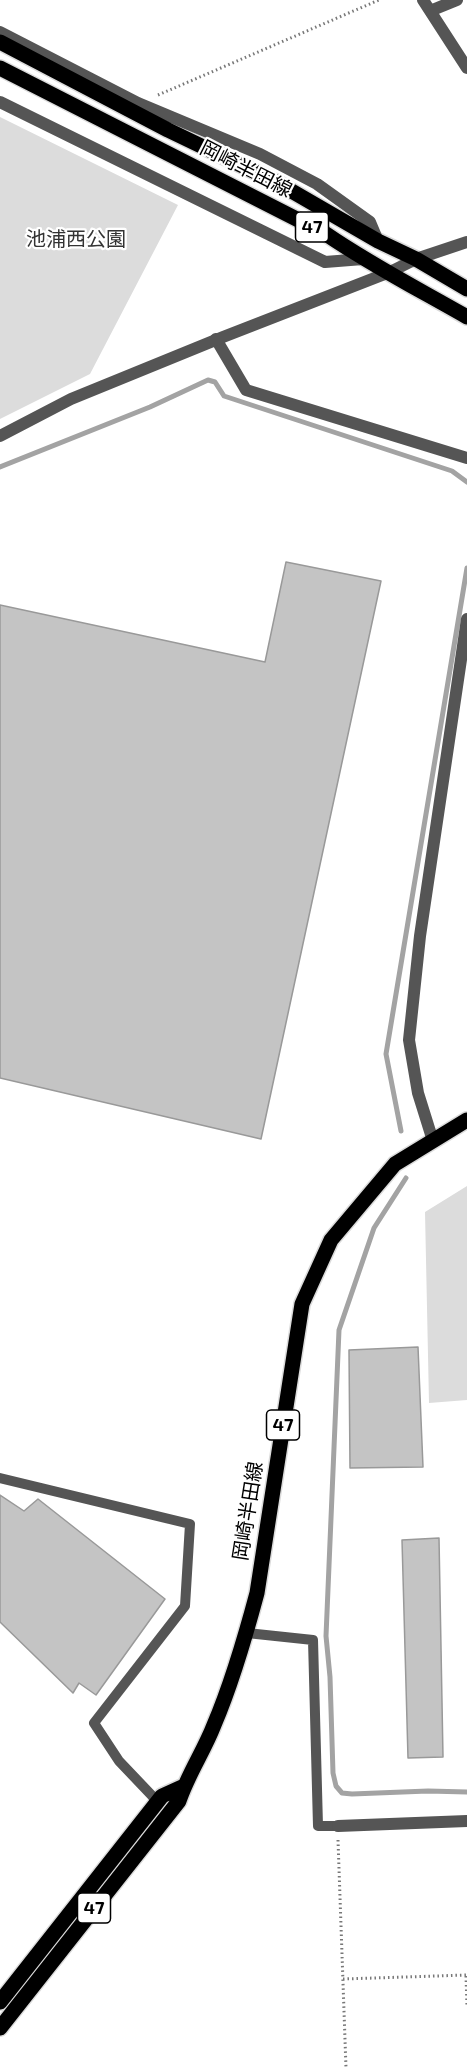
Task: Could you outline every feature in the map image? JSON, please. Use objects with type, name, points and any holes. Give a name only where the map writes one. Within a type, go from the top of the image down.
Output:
[{"type":"main road","name":"岡崎半田線","points":[[0,42],[168,130],[276,182],[467,289]]},
{"type":"main road","name":"岡崎半田線","points":[[0,68],[326,234],[363,259],[467,317]]},
{"type":"main road","name":"岡崎半田線","points":[[0,2028],[179,1801],[184,1786],[214,1727],[247,1633],[257,1593],[303,1304],[331,1240],[395,1164],[467,1119]]},
{"type":"main road","name":"47","points":[[0,2002],[162,1796],[184,1786]]},
{"type":"street","points":[[457,0],[427,5],[467,68]]},
{"type":"street","points":[[0,32],[138,103],[260,154],[317,184],[370,222],[378,241]]},
{"type":"street","points":[[0,102],[325,262],[363,259]]},
{"type":"street","points":[[0,436],[70,399],[216,339],[390,272],[416,259],[467,242]]},
{"type":"street","points":[[216,339],[246,390],[467,458]]},
{"type":"street","points":[[433,1141],[418,1093],[409,1040],[420,936],[467,619]]},
{"type":"street","points":[[338,1826],[467,1821]]},
{"type":"lane","points":[[0,1478],[189,1524],[185,1606],[94,1724],[119,1761],[158,1802]]},
{"type":"lane","points":[[247,1633],[313,1640],[318,1826],[338,1826]]},
{"type":"path","points":[[138,103],[379,0]]},
{"type":"path","points":[[338,1826],[346,2068]]},
{"type":"path","points":[[343,1979],[466,1975],[467,2007]]},
{"type":"green space","name":"池浦西公園","points":[[0,117],[178,205],[90,374],[0,419]]},
{"type":"green space","points":[[467,1186],[467,1400],[429,1403],[425,1212]]},
{"type":"building","points":[[286,562],[381,581],[261,1139],[0,1078],[0,605],[265,662]]},
{"type":"building","points":[[418,1347],[423,1467],[350,1468],[349,1350]]},
{"type":"building","points":[[0,1495],[24,1511],[38,1499],[165,1599],[96,1695],[79,1683],[73,1693],[0,1622]]},
{"type":"building","points":[[439,1538],[443,1757],[408,1758],[402,1540]]},
{"type":"waterway","points":[[0,467],[150,407],[208,380],[215,382],[224,396],[452,471],[467,482]]},
{"type":"waterway","points":[[401,1131],[386,1054],[467,568]]},
{"type":"waterway","points":[[406,1178],[374,1228],[339,1330],[326,1636],[330,1677],[333,1773],[336,1786],[342,1793],[467,1792]]}]
